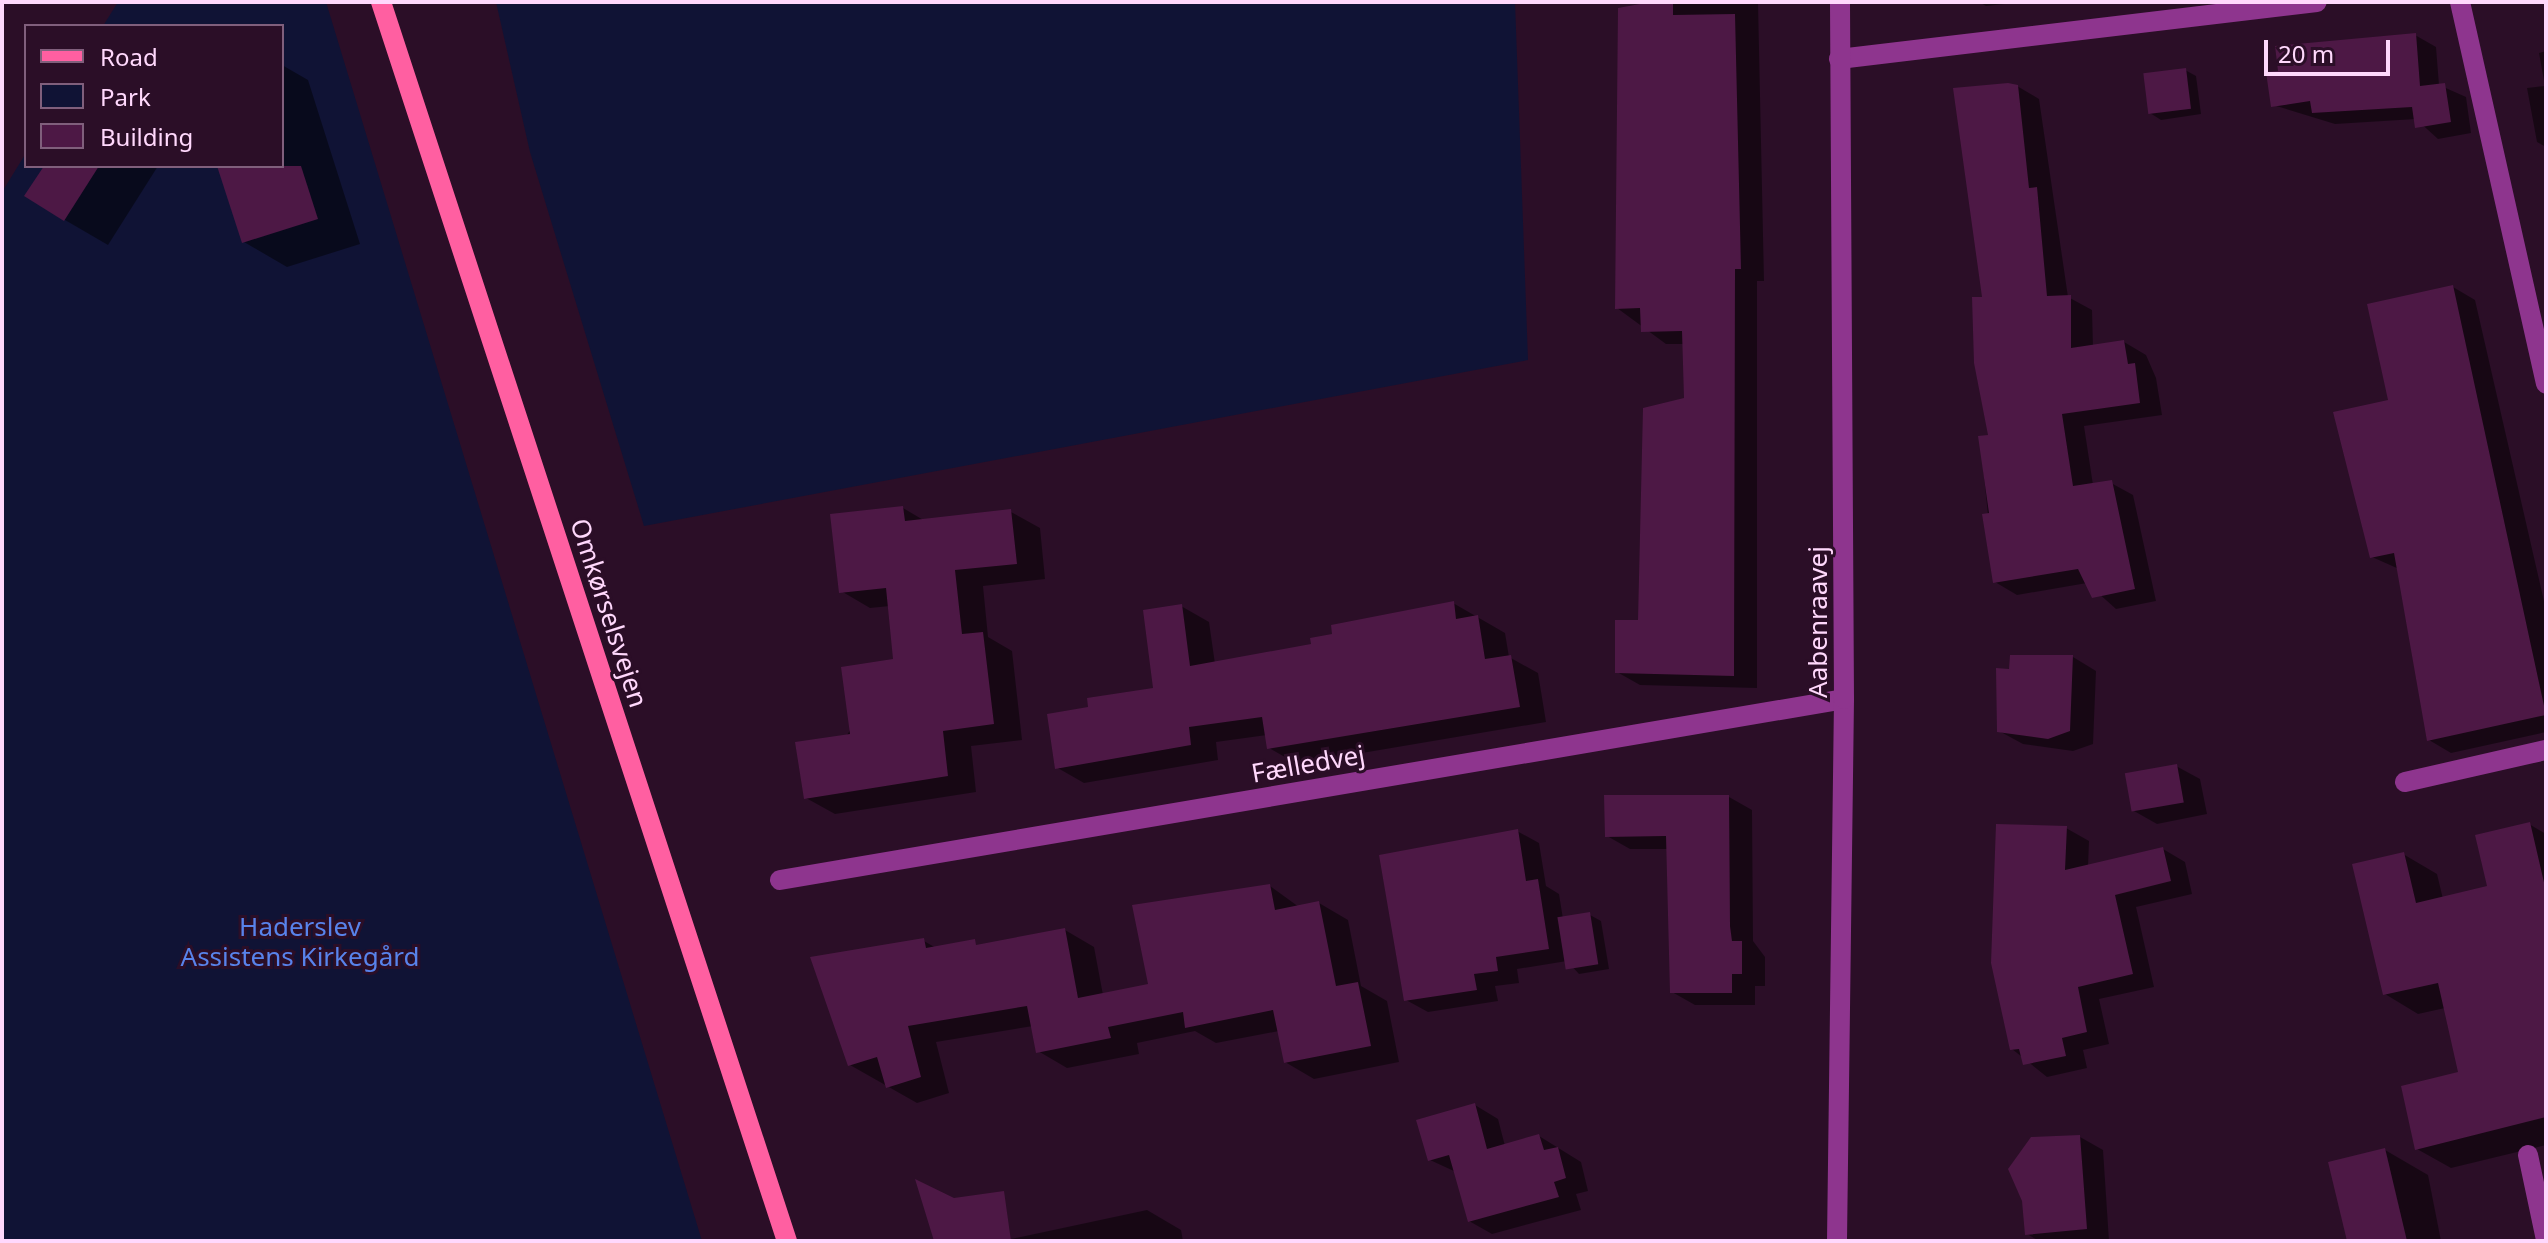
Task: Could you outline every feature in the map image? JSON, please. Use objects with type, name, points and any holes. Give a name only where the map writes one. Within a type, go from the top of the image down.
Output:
[{"type":"main road","name":"Omkørselsvejen","points":[[381,2],[787,1241]]},
{"type":"street","name":"Aabenraavej","points":[[1837,1241],[1844,699],[1840,2]]},
{"type":"street","points":[[1839,59],[2317,2]]},
{"type":"street","points":[[2460,2],[2546,383]]},
{"type":"street","name":"Fælledvej","points":[[780,880],[1844,699]]},
{"type":"street","points":[[2405,782],[2546,750]]},
{"type":"street","points":[[2528,1155],[2546,1240]]},
{"type":"green space","name":"Haderslev Assistens Kirkegård","points":[[118,2],[326,2],[702,1241],[2,1241],[2,192],[24,156],[24,168],[284,168],[284,24],[104,24]]},
{"type":"green space","points":[[496,2],[1515,2],[1528,360],[644,526],[530,152]]},
{"type":"building","points":[[1673,2],[1673,15],[1735,14],[1741,269],[1735,269],[1734,676],[1615,673],[1615,620],[1638,620],[1643,408],[1684,398],[1682,331],[1641,332],[1640,308],[1615,309],[1618,8]]},
{"type":"building","points":[[2416,33],[2420,86],[2445,83],[2451,122],[2415,128],[2412,107],[2312,113],[2310,101],[2271,107],[2266,72],[2278,71],[2275,46]]},
{"type":"building","points":[[2186,68],[2191,109],[2148,114],[2143,73]]},
{"type":"building","points":[[2008,83],[2018,85],[2029,188],[2037,187],[2047,296],[2071,295],[2071,348],[2124,340],[2128,364],[2135,363],[2140,403],[2062,414],[2073,486],[2112,480],[2135,589],[2092,598],[2078,569],[1993,583],[1982,514],[1989,513],[1978,436],[1988,435],[1974,363],[1972,297],[1982,297],[1953,88]]},
{"type":"building","points":[[301,166],[318,219],[242,243],[218,168]]},
{"type":"building","points":[[43,168],[98,168],[64,221],[24,196]]},
{"type":"building","points":[[2453,285],[2546,715],[2427,741],[2394,553],[2370,558],[2333,412],[2388,400],[2367,304]]},
{"type":"building","points":[[903,506],[905,521],[1011,509],[1017,564],[955,570],[962,634],[983,632],[994,724],[943,731],[948,776],[804,799],[795,742],[850,734],[841,667],[893,659],[886,588],[839,593],[830,514]]},
{"type":"building","points":[[1454,601],[1456,619],[1478,615],[1485,659],[1511,655],[1520,707],[1267,749],[1262,717],[1189,727],[1191,745],[1055,769],[1047,714],[1088,707],[1087,698],[1153,688],[1143,610],[1182,604],[1190,666],[1311,644],[1310,638],[1332,634],[1331,625]]},
{"type":"building","points":[[2010,655],[2073,655],[2070,731],[2048,739],[1997,732],[1996,668],[2009,669]]},
{"type":"building","points":[[2177,764],[2184,802],[2132,812],[2125,773]]},
{"type":"building","points":[[1604,795],[1729,795],[1730,926],[1732,941],[1742,941],[1742,974],[1732,974],[1732,993],[1670,993],[1666,836],[1605,837]]},
{"type":"building","points":[[2530,822],[2546,891],[2546,1117],[2415,1150],[2401,1086],[2458,1072],[2438,983],[2383,995],[2352,864],[2404,852],[2416,903],[2487,886],[2475,835]]},
{"type":"building","points":[[1996,824],[2067,826],[2065,870],[2163,847],[2171,881],[2115,895],[2133,974],[2078,987],[2087,1032],[2062,1038],[2066,1056],[2023,1065],[2019,1049],[2010,1050],[1991,963]]},
{"type":"building","points":[[1518,829],[1526,881],[1538,879],[1549,949],[1496,957],[1498,971],[1474,974],[1477,990],[1404,1001],[1379,855]]},
{"type":"building","points":[[1270,884],[1275,910],[1319,901],[1336,986],[1358,982],[1371,1046],[1284,1063],[1273,1010],[1185,1028],[1183,1012],[1108,1027],[1111,1038],[1036,1053],[1027,1006],[908,1026],[921,1077],[886,1088],[877,1057],[848,1066],[810,957],[924,938],[926,948],[975,939],[976,945],[1065,928],[1078,998],[1148,984],[1132,905]]},
{"type":"building","points":[[1590,912],[1598,964],[1566,970],[1557,917]]},
{"type":"building","points":[[1475,1103],[1487,1149],[1539,1134],[1544,1150],[1558,1147],[1566,1178],[1554,1182],[1559,1197],[1468,1222],[1449,1155],[1428,1161],[1416,1120]]},
{"type":"building","points":[[2080,1135],[2087,1229],[2025,1235],[2022,1201],[2008,1169],[2031,1137]]},
{"type":"building","points":[[2385,1148],[2407,1241],[2347,1241],[2328,1162]]},
{"type":"building","points":[[915,1179],[954,1198],[1004,1191],[1011,1241],[934,1241]]}]
